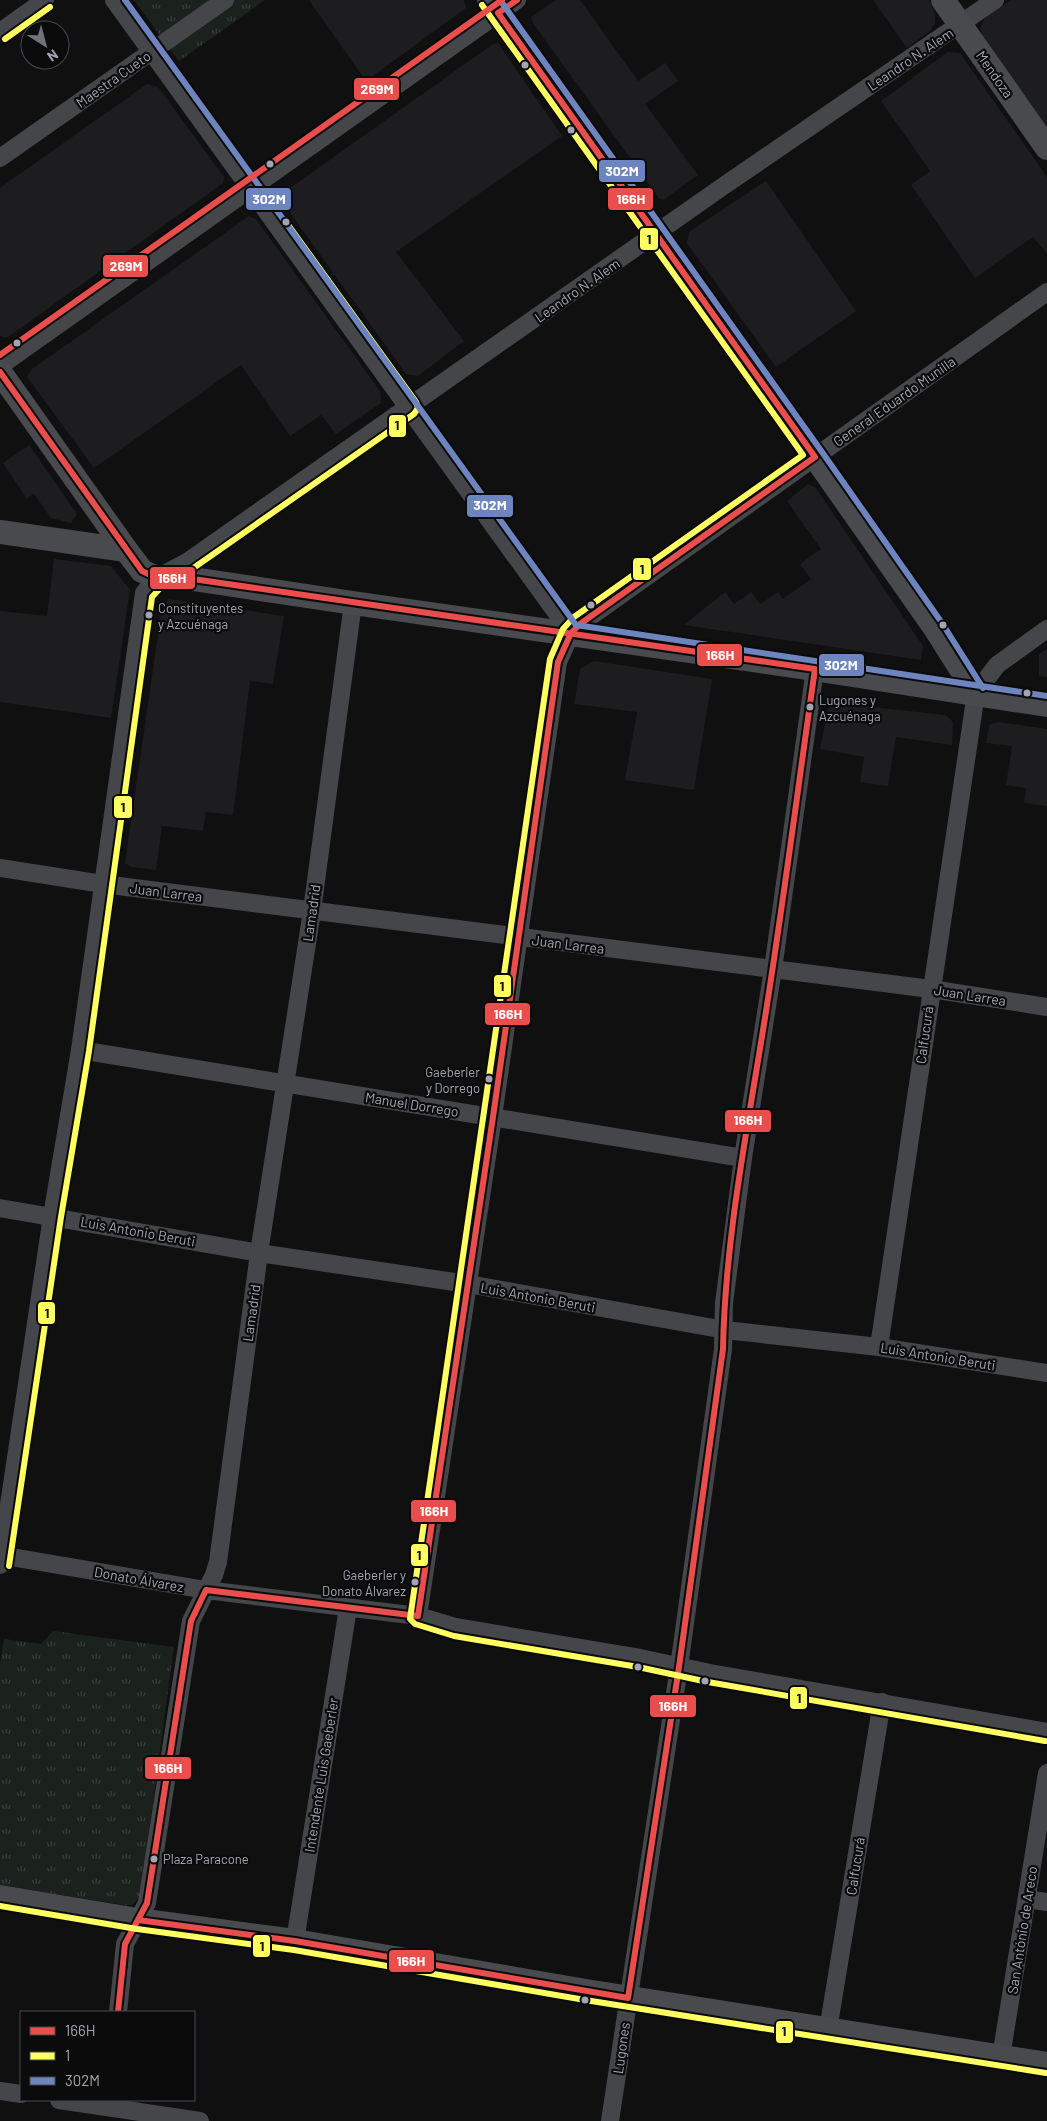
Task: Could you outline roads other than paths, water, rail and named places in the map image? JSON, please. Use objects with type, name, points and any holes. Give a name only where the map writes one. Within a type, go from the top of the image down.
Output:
[{"type":"street","points":[[0,32],[45,0]]},
{"type":"street","points":[[114,0],[572,633]]},
{"type":"street","name":"Maestra Cueto","points":[[0,158],[225,0]]},
{"type":"street","name":"Mendoza","points":[[943,0],[1047,148]]},
{"type":"street","name":"Leandro N. Alem","points":[[157,578],[187,562],[995,0]]},
{"type":"street","points":[[0,366],[251,188],[501,4],[656,234],[816,457],[935,628],[976,693]]},
{"type":"street","name":"General Eduardo Munilla","points":[[572,633],[580,624],[1047,292]]},
{"type":"street","points":[[0,372],[126,550],[142,570],[157,578],[193,579],[572,633],[815,668],[1047,705]]},
{"type":"street","points":[[0,532],[126,550]]},
{"type":"street","points":[[1,1558],[52,1216],[80,1050],[144,593],[157,578]]},
{"type":"street","name":"Lamadrid","points":[[118,2011],[125,1944],[147,1903],[191,1622],[218,1562],[259,1254],[312,911],[353,603]]},
{"type":"street","points":[[976,693],[996,665],[1047,629]]},
{"type":"street","points":[[418,1616],[494,1117],[558,662],[572,633]]},
{"type":"street","name":"Lugones","points":[[610,2121],[680,1667],[725,1330],[724,1303],[743,1158],[773,969],[815,668]]},
{"type":"street","name":"Calfucurá","points":[[879,1347],[976,693]]},
{"type":"street","name":"Juan Larrea","points":[[0,868],[104,884],[931,989],[1047,1007]]},
{"type":"street","name":"Manuel Dorrego","points":[[80,1050],[743,1158]]},
{"type":"street","name":"Luis Antonio Beruti","points":[[0,1208],[259,1254],[468,1284],[725,1330],[879,1347],[1047,1373]]},
{"type":"street","name":"Donato Álvarez","points":[[1,1558],[206,1590],[418,1616],[455,1627],[640,1658],[680,1667],[1047,1732]]},
{"type":"street","name":"Intendente Luis Gaeberler","points":[[295,1941],[348,1608]]},
{"type":"street","name":"Calfucurá","points":[[828,2030],[882,1702]]},
{"type":"street","name":"San António de Areco","points":[[1001,2057],[1047,1773]]},
{"type":"street","points":[[0,1897],[138,1920],[295,1941],[628,1998],[1047,2064]]},
{"type":"street","points":[[1027,1899],[1047,1902]]},
{"type":"street","points":[[0,2091],[20,2094]]},
{"type":"street","points":[[63,2101],[99,2109],[200,2121]]},
{"type":"place","name":"Constituyentes y Azcuénaga","points":[[149,615]]},
{"type":"place","name":"Lugones y Azcuénaga","points":[[810,707]]},
{"type":"place","name":"Gaeberler y Dorrego","points":[[489,1079]]},
{"type":"place","name":"Gaeberler y Donato Álvarez","points":[[415,1582]]},
{"type":"place","name":"Plaza Paracone","points":[[154,1859]]}]
